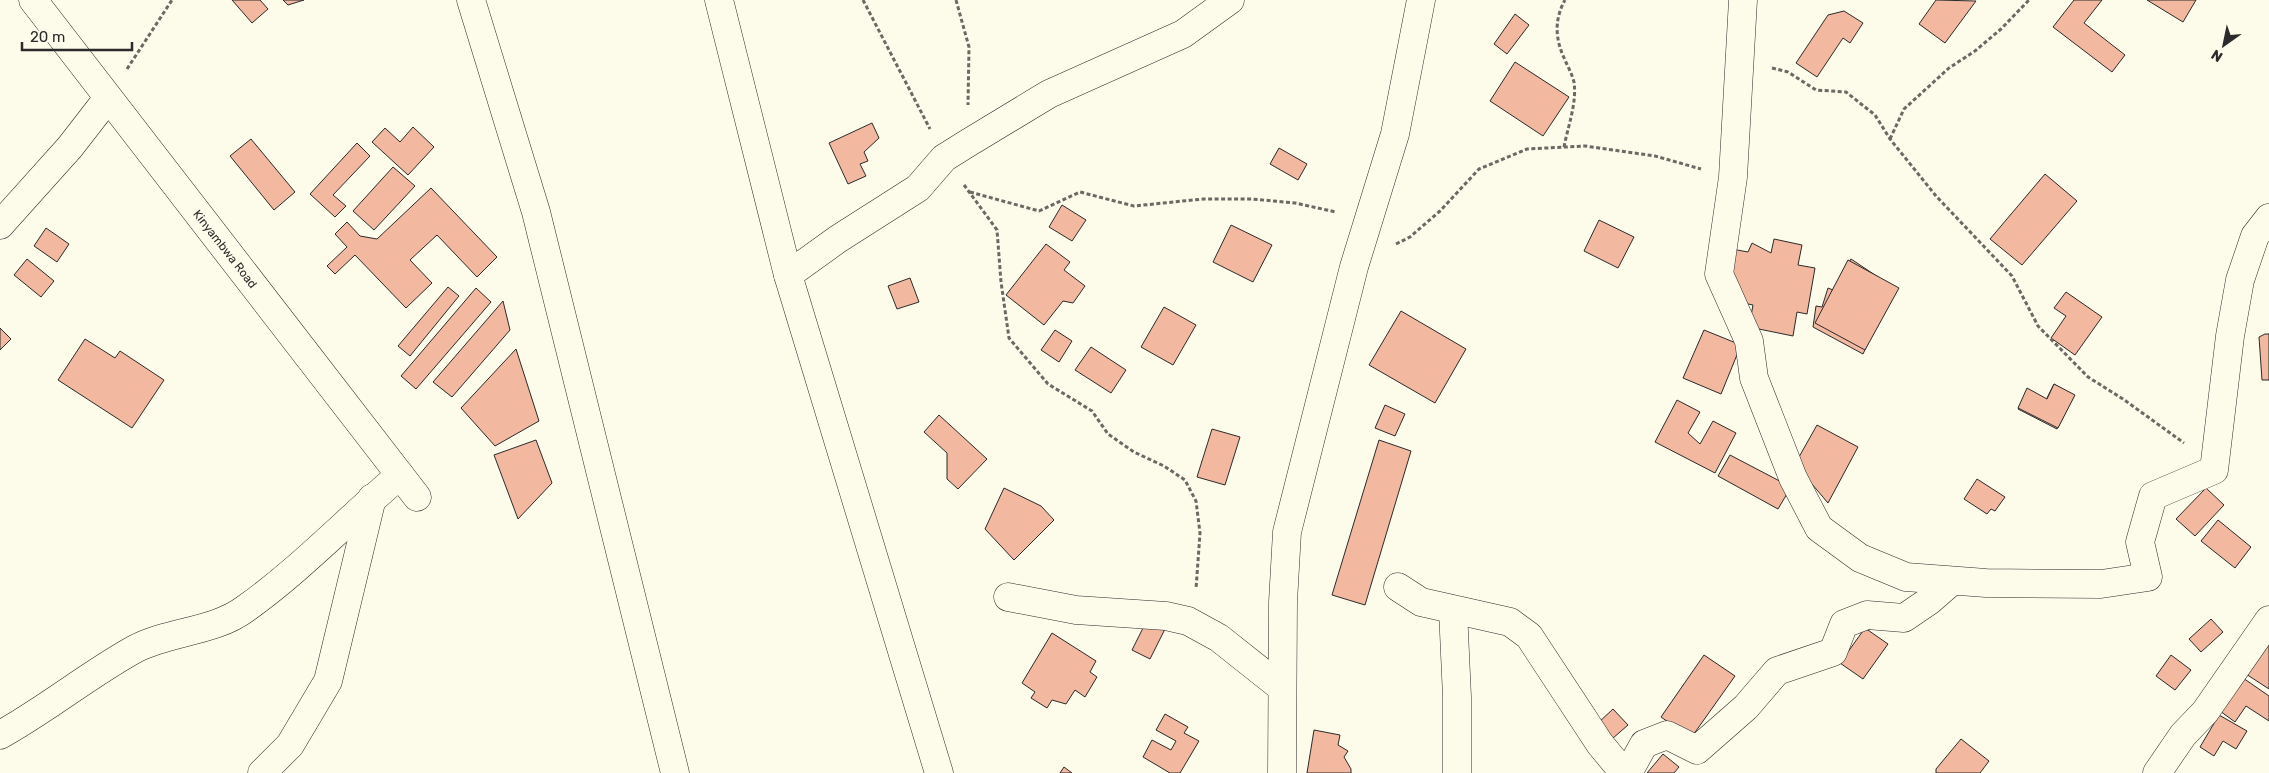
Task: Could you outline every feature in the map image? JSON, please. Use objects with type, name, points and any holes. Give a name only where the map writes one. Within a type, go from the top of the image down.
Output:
[{"type":"street","name":"Kinyambwa Road","points":[[33,0],[417,497]]},
{"type":"street","points":[[471,0],[536,212],[675,773]]},
{"type":"street","points":[[719,0],[788,275],[939,773]]},
{"type":"street","points":[[788,275],[838,239],[918,188],[944,158],[968,143],[1049,94],[1184,34],[1230,0]]},
{"type":"street","points":[[1282,773],[1282,688],[1287,532],[1354,268],[1395,134],[1421,0]]},
{"type":"street","points":[[1743,0],[1733,177],[1719,274],[1749,342],[1754,378],[1793,478],[1818,528],[1860,558],[1906,577],[1952,581],[2100,584],[2148,577],[2140,542],[2153,496],[2214,470],[2230,336],[2240,280],[2255,236],[2269,218]]},
{"type":"street","points":[[0,225],[70,147],[108,98]]},
{"type":"street","points":[[0,735],[136,649],[166,636],[222,620],[243,611],[270,590],[400,475]]},
{"type":"street","points":[[262,773],[290,745],[328,681],[372,498]]},
{"type":"street","points":[[1628,773],[1644,744],[1667,735],[1697,750],[1746,706],[1777,671],[1833,652],[1844,624],[1867,615],[1904,618],[1929,601],[1952,581]]},
{"type":"street","points":[[1398,587],[1421,602],[1510,622],[1529,636],[1600,744],[1624,773]]},
{"type":"street","points":[[1008,597],[1076,610],[1166,616],[1188,621],[1219,638],[1282,688]]},
{"type":"street","points":[[1453,610],[1458,697],[1457,773]]},
{"type":"street","points":[[2157,773],[2183,735],[2205,712],[2269,620]]},
{"type":"path","points":[[108,98],[172,0]]},
{"type":"path","points":[[863,0],[944,158],[997,230],[1001,282],[1009,338],[1048,384],[1092,411],[1108,434],[1134,452],[1164,466],[1185,480],[1196,501],[1200,542],[1197,584],[1188,621]]},
{"type":"path","points":[[956,0],[968,47],[968,143]]},
{"type":"path","points":[[1564,147],[1575,97],[1574,80],[1556,33],[1559,12],[1566,0]]},
{"type":"path","points":[[1890,139],[1904,108],[1949,68],[1975,51],[2001,30],[2029,0]]},
{"type":"path","points":[[1740,59],[1788,72],[1816,90],[1846,92],[1875,115],[1890,139],[1936,196],[2012,276],[2038,326],[2088,377],[2122,398],[2180,439],[2214,470]]},
{"type":"path","points":[[1354,268],[1410,237],[1440,211],[1480,169],[1527,149],[1586,146],[1655,156],[1733,177]]},
{"type":"path","points":[[970,192],[1039,211],[1080,192],[1134,206],[1203,199],[1295,202],[1368,220]]},
{"type":"building","points":[[232,0],[260,0],[268,9],[252,23]]},
{"type":"building","points":[[283,0],[304,0],[288,5]]},
{"type":"building","points":[[1936,0],[1976,1],[1945,43],[1919,24]]},
{"type":"building","points":[[2074,0],[2102,0],[2084,23],[2125,55],[2112,72],[2053,27]]},
{"type":"building","points":[[2147,0],[2196,0],[2183,22]]},
{"type":"building","points":[[1844,11],[1863,23],[1850,43],[1843,38],[1817,77],[1796,63],[1828,15]]},
{"type":"building","points":[[1515,14],[1529,25],[1507,54],[1494,44]]},
{"type":"building","points":[[1515,62],[1569,97],[1543,136],[1490,101]]},
{"type":"building","points":[[872,123],[879,138],[864,152],[868,161],[860,164],[866,176],[848,184],[829,143]]},
{"type":"building","points":[[413,127],[434,147],[408,175],[372,142],[385,128],[400,142]]},
{"type":"building","points":[[251,139],[295,192],[274,210],[230,156]]},
{"type":"building","points":[[357,143],[370,156],[333,195],[346,206],[335,217],[310,194]]},
{"type":"building","points":[[1279,148],[1307,164],[1298,180],[1270,164]]},
{"type":"building","points":[[393,167],[415,186],[374,230],[353,211]]},
{"type":"building","points":[[2045,174],[2077,201],[2022,265],[1990,239]]},
{"type":"building","points":[[431,188],[497,257],[477,277],[437,235],[410,260],[432,283],[406,308],[355,255],[335,274],[327,266],[347,247],[335,234],[347,222],[360,236],[377,239]]},
{"type":"building","points":[[1062,205],[1086,220],[1072,241],[1049,227]]},
{"type":"building","points":[[1599,220],[1634,237],[1618,268],[1584,251]]},
{"type":"building","points":[[1231,225],[1272,245],[1253,282],[1213,262]]},
{"type":"building","points":[[46,228],[69,244],[57,262],[34,246]]},
{"type":"building","points":[[1774,239],[1802,245],[1798,265],[1815,268],[1807,314],[1797,312],[1793,336],[1749,327],[1753,305],[1724,299],[1732,249],[1748,252],[1752,243],[1771,253]]},
{"type":"building","points":[[1046,244],[1070,262],[1064,270],[1085,286],[1073,303],[1063,301],[1044,325],[1006,295]]},
{"type":"building","points":[[27,259],[54,281],[41,297],[14,275]]},
{"type":"building","points":[[1851,259],[1881,279],[1881,284],[1893,290],[1863,354],[1813,327],[1816,306],[1822,307],[1828,288],[1833,290]]},
{"type":"building","points":[[1848,260],[1899,288],[1865,350],[1815,323]]},
{"type":"building","points":[[910,278],[919,302],[897,309],[888,286]]},
{"type":"building","points":[[448,287],[459,296],[410,356],[398,346]]},
{"type":"building","points":[[476,288],[491,302],[416,389],[401,376]]},
{"type":"building","points":[[2066,292],[2102,317],[2075,355],[2051,338],[2066,316],[2054,308]]},
{"type":"building","points":[[503,301],[510,330],[452,397],[433,382]]},
{"type":"building","points":[[1164,307],[1196,325],[1173,365],[1141,347]]},
{"type":"building","points":[[1401,311],[1466,349],[1435,403],[1369,365]]},
{"type":"building","points":[[0,328],[11,339],[0,350]]},
{"type":"building","points":[[1055,330],[1072,341],[1059,362],[1041,350]]},
{"type":"building","points":[[1704,330],[1741,345],[1721,394],[1683,378]]},
{"type":"building","points":[[2269,334],[2269,380],[2262,380],[2259,337]]},
{"type":"building","points":[[85,339],[115,358],[120,351],[164,380],[132,428],[58,380]]},
{"type":"building","points":[[1091,347],[1126,370],[1111,393],[1075,370]]},
{"type":"building","points":[[516,349],[539,421],[495,446],[461,408]]},
{"type":"building","points":[[2054,384],[2074,396],[2057,429],[2018,409],[2028,390],[2046,400]]},
{"type":"building","points":[[2054,384],[2075,395],[2058,428],[2018,408],[2027,388],[2047,399]]},
{"type":"building","points":[[1677,400],[1700,412],[1688,433],[1700,444],[1713,421],[1736,433],[1715,473],[1655,442]]},
{"type":"building","points":[[1385,405],[1405,414],[1395,436],[1375,428]]},
{"type":"building","points":[[939,415],[987,459],[958,489],[947,479],[947,453],[924,432]]},
{"type":"building","points":[[1817,425],[1858,447],[1828,503],[1795,464]]},
{"type":"building","points":[[1212,429],[1240,437],[1225,485],[1197,477]]},
{"type":"building","points":[[536,440],[552,483],[518,519],[494,455]]},
{"type":"building","points":[[1379,440],[1411,451],[1365,605],[1332,595]]},
{"type":"building","points":[[1730,455],[1791,487],[1778,509],[1718,476]]},
{"type":"building","points":[[1977,479],[2005,497],[1995,511],[1991,509],[1987,514],[1964,499]]},
{"type":"building","points":[[1004,488],[1041,506],[1054,520],[1014,560],[985,529]]},
{"type":"building","points":[[2206,488],[2224,505],[2195,536],[2176,519]]},
{"type":"building","points":[[2218,520],[2251,547],[2235,568],[2201,541]]},
{"type":"building","points":[[2211,619],[2223,632],[2201,652],[2189,639]]},
{"type":"building","points":[[1147,620],[1165,629],[1150,659],[1132,650]]},
{"type":"building","points":[[1865,628],[1888,644],[1863,679],[1840,663]]},
{"type":"building","points":[[1052,633],[1096,661],[1090,672],[1097,677],[1085,697],[1075,690],[1066,704],[1052,700],[1047,708],[1031,698],[1035,692],[1022,683]]},
{"type":"building","points":[[2269,639],[2269,689],[2246,674]]},
{"type":"building","points":[[1704,655],[1735,676],[1691,738],[1661,717]]},
{"type":"building","points":[[2171,655],[2191,670],[2175,690],[2156,676]]},
{"type":"building","points":[[2243,678],[2269,696],[2269,721],[2246,706],[2235,722],[2220,711]]},
{"type":"building","points":[[1613,709],[1628,725],[1612,739],[1598,723]]},
{"type":"building","points":[[1165,714],[1188,727],[1184,733],[1199,741],[1180,773],[1170,773],[1143,757],[1152,740],[1171,750],[1176,741],[1156,730]]},
{"type":"building","points":[[2219,715],[2247,731],[2236,749],[2223,741],[2214,756],[2200,747]]},
{"type":"building","points":[[1314,730],[1340,735],[1338,745],[1348,751],[1344,757],[1351,769],[1351,773],[1307,773]]},
{"type":"building","points":[[1961,739],[1989,761],[1980,773],[1936,773],[1936,769]]},
{"type":"building","points":[[1663,754],[1679,767],[1674,773],[1647,773]]},
{"type":"building","points":[[1064,767],[1072,773],[1060,773]]}]
